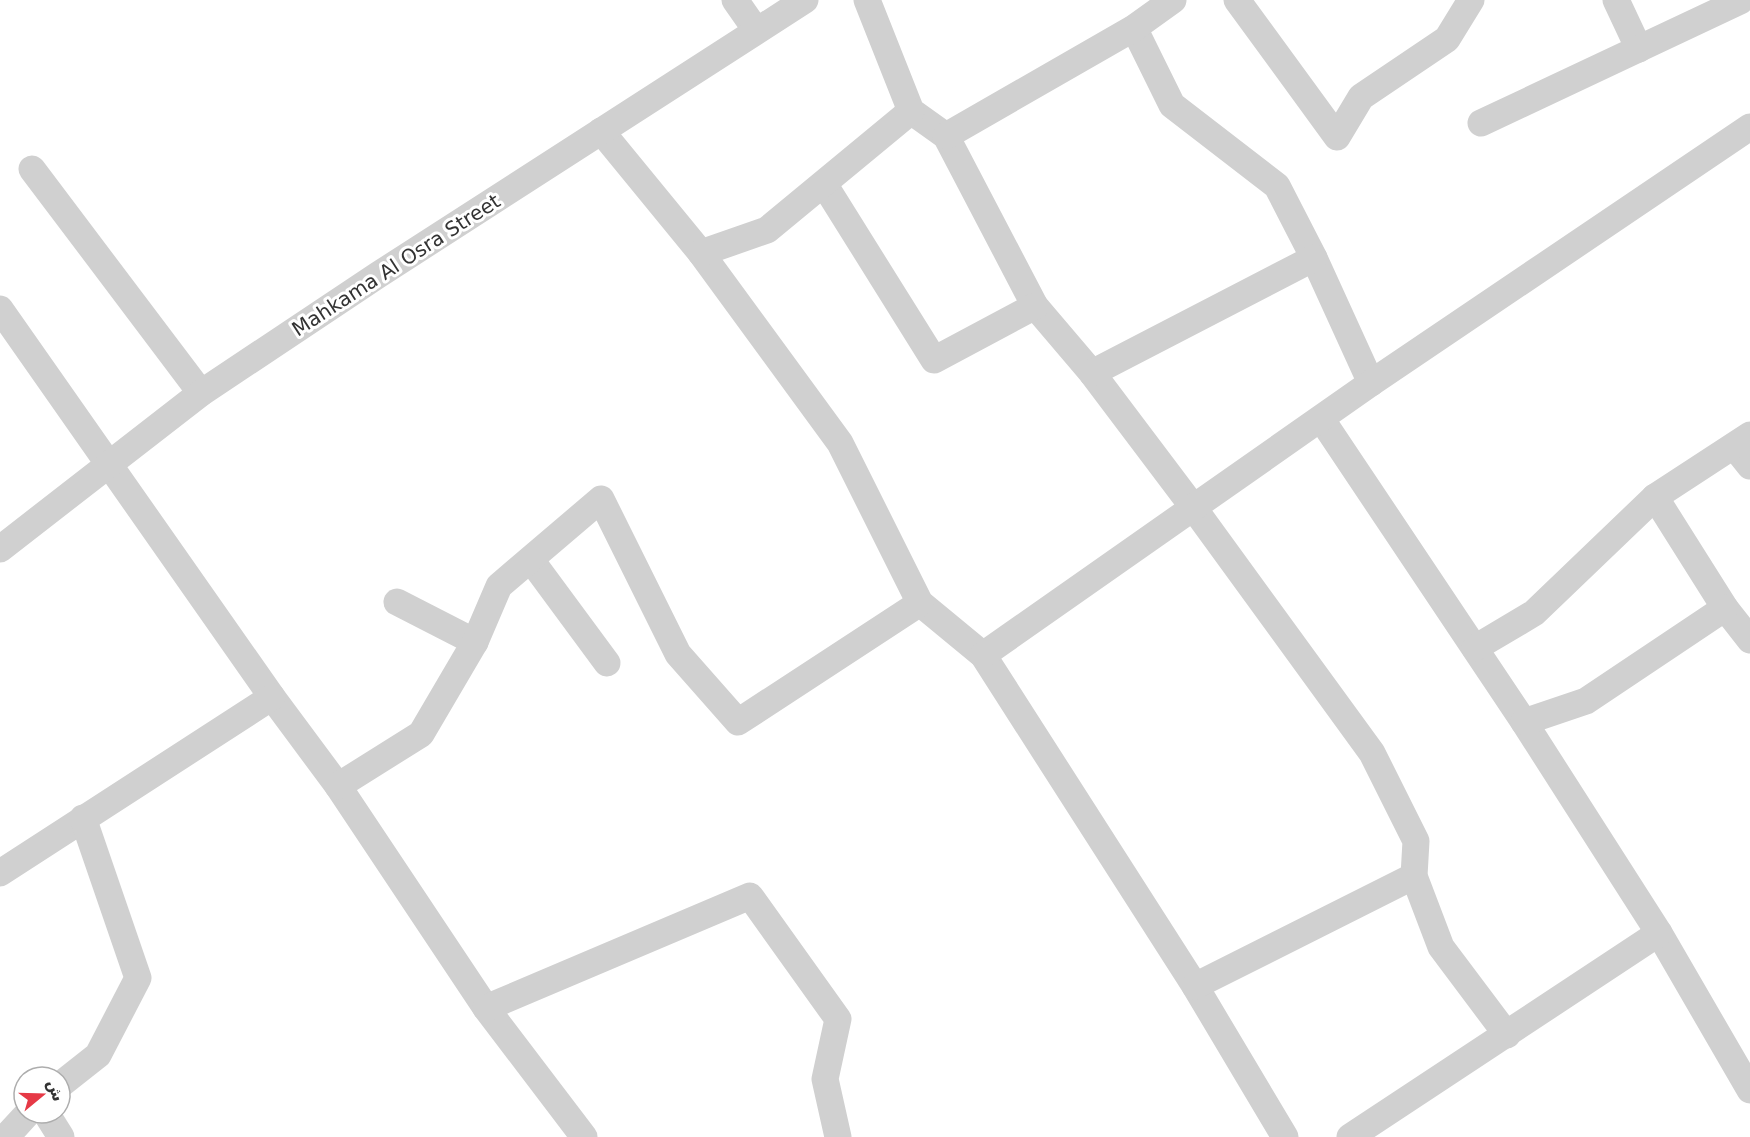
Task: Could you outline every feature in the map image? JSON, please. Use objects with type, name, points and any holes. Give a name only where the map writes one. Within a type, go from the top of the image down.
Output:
[{"type":"street","points":[[735,0],[756,30]]},
{"type":"street","name":"Mahkama Al Osra Street","points":[[0,549],[201,393],[805,0]]},
{"type":"street","points":[[867,0],[911,111],[946,136],[1035,306],[1092,373],[1193,507],[1372,753],[1416,841],[1414,876],[1441,947],[1507,1035]]},
{"type":"street","points":[[946,136],[1134,28],[1173,0]]},
{"type":"street","points":[[1237,0],[1337,137],[1361,97],[1447,39],[1471,0]]},
{"type":"street","points":[[1616,0],[1639,49]]},
{"type":"street","points":[[1481,123],[1740,0],[1750,15]]},
{"type":"street","points":[[1134,28],[1172,105],[1277,186],[1314,258],[1371,383]]},
{"type":"street","points":[[701,253],[767,230],[911,111]]},
{"type":"street","points":[[983,655],[1193,507],[1322,420],[1371,383],[1750,127]]},
{"type":"street","points":[[601,131],[701,253],[840,443],[920,603],[983,655],[1195,986],[1286,1137]]},
{"type":"street","points":[[32,169],[201,393]]},
{"type":"street","points":[[824,184],[934,360],[1035,306]]},
{"type":"street","points":[[1092,373],[1314,258]]},
{"type":"street","points":[[0,309],[272,697],[338,786],[486,1008],[584,1137]]},
{"type":"street","points":[[1322,420],[1524,722],[1659,933],[1750,1090]]},
{"type":"street","points":[[1475,648],[1534,612],[1655,497],[1745,449]]},
{"type":"street","points":[[1655,497],[1725,608],[1750,640]]},
{"type":"street","points":[[338,786],[421,734],[475,642],[500,586],[601,499],[678,654],[738,722],[920,603]]},
{"type":"street","points":[[531,560],[607,663]]},
{"type":"street","points":[[397,602],[475,642]]},
{"type":"street","points":[[1524,722],[1586,700],[1725,608]]},
{"type":"street","points":[[0,873],[272,697]]},
{"type":"street","points":[[72,1076],[98,1055],[138,978],[83,818]]},
{"type":"street","points":[[1195,986],[1414,876]]},
{"type":"street","points":[[486,1008],[750,896],[838,1019],[825,1079],[838,1137]]},
{"type":"street","points":[[1350,1137],[1659,933]]},
{"type":"street","points":[[6,1137],[17,1125]]}]
